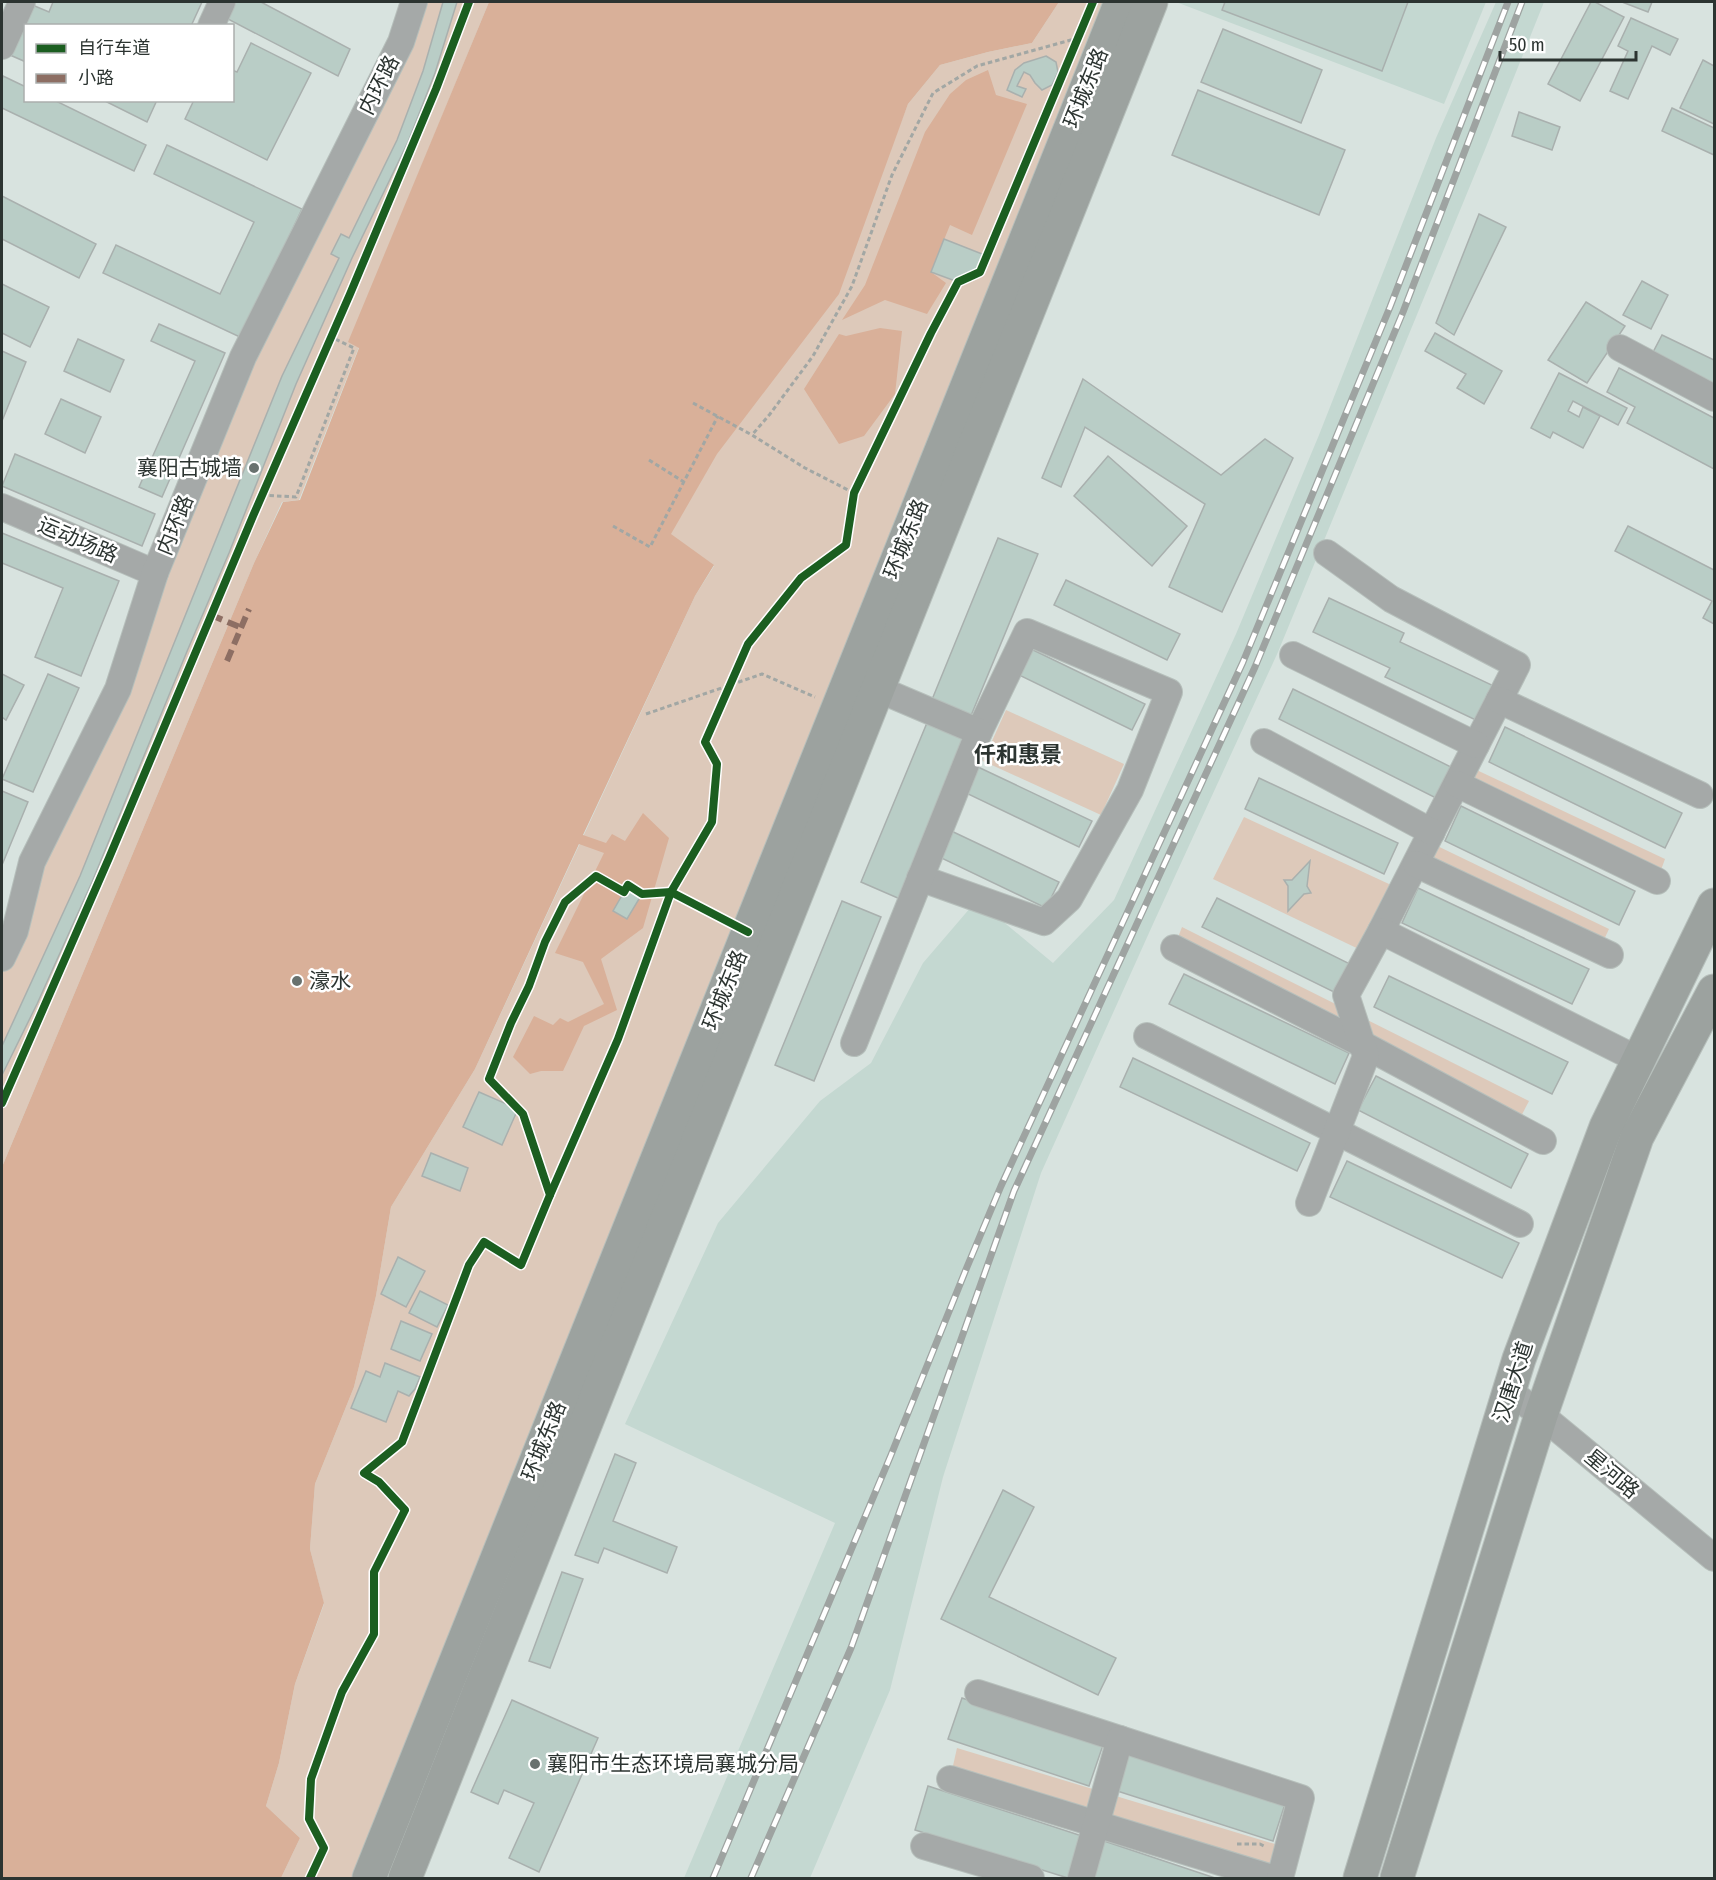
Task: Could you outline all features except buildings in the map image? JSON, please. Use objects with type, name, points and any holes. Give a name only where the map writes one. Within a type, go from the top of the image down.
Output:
[{"type":"main road","name":"环城东路","points":[[369,1878],[1121,2]]},
{"type":"main road","name":"环城东路","points":[[405,1878],[1151,2]]},
{"type":"main road","name":"汉唐大道","points":[[1360,1878],[1523,1348],[1606,1127],[1714,905]]},
{"type":"main road","name":"汉唐大道","points":[[1397,1878],[1541,1415],[1637,1137],[1714,991]]},
{"type":"street","points":[[2,46],[22,2]]},
{"type":"street","points":[[212,24],[222,2]]},
{"type":"street","name":"内环路","points":[[2,958],[15,931],[32,862],[118,690],[155,573],[243,357],[401,42],[414,2]]},
{"type":"street","points":[[1620,348],[1714,398]]},
{"type":"street","name":"运动场路","points":[[2,507],[155,573]]},
{"type":"street","points":[[1309,1203],[1366,1056],[1346,995],[1382,931],[1517,665],[1391,599],[1327,553]]},
{"type":"street","points":[[854,1043],[920,878],[979,732],[1027,632],[1169,692],[1130,790],[1069,899],[1044,922],[920,878]]},
{"type":"street","points":[[1293,656],[1476,745]]},
{"type":"street","points":[[878,689],[979,732]]},
{"type":"street","points":[[1499,700],[1700,795]]},
{"type":"street","points":[[1264,742],[1432,832]]},
{"type":"street","points":[[1456,784],[1658,881]]},
{"type":"street","points":[[1416,864],[1610,955]]},
{"type":"street","points":[[1382,931],[1639,1060]]},
{"type":"street","points":[[1174,948],[1362,1044],[1544,1141]]},
{"type":"street","points":[[1147,1036],[1520,1224]]},
{"type":"street","name":"星河路","points":[[1509,1391],[1714,1558]]},
{"type":"street","points":[[978,1693],[1301,1798],[1280,1878]]},
{"type":"street","points":[[1081,1878],[1120,1739]]},
{"type":"street","points":[[950,1779],[1272,1878]]},
{"type":"street","points":[[924,1846],[1031,1878]]},
{"type":"path","points":[[1074,49],[1082,29]]},
{"type":"path","points":[[752,435],[813,356],[852,286],[892,175],[933,93],[977,66],[1078,38]]},
{"type":"path","points":[[326,348],[336,327]]},
{"type":"path","points":[[262,495],[296,497],[354,348],[331,337]]},
{"type":"path","points":[[693,403],[752,435],[805,468],[854,493]]},
{"type":"path","points":[[613,526],[650,547],[718,416]]},
{"type":"path","points":[[649,460],[684,482]]},
{"type":"path","points":[[853,504],[854,493],[859,483]]},
{"type":"path","points":[[258,505],[267,484]]},
{"type":"path","points":[[724,697],[735,671]]},
{"type":"path","points":[[646,714],[762,674],[839,707]]},
{"type":"shaded area","points":[[414,2],[443,2],[423,71],[397,140],[349,238],[341,235],[332,254],[339,258],[176,641],[80,876],[2,1046],[2,958],[155,573]]},
{"type":"shaded area","points":[[457,2],[489,2],[349,342],[359,347],[299,500],[282,502],[254,563],[2,1167],[2,1074],[92,882],[229,553],[296,384],[352,258],[408,142],[435,73]]},
{"type":"shaded area","name":"濠水","points":[[489,2],[1059,2],[1032,43],[940,65],[908,104],[839,294],[717,454],[671,534],[714,565],[695,596],[583,835],[606,843],[612,834],[625,841],[643,813],[669,838],[643,928],[601,959],[617,1010],[584,1026],[563,1071],[541,1071],[530,1074],[513,1057],[534,1016],[553,1025],[560,1018],[568,1022],[604,1004],[583,962],[555,953],[604,853],[579,844],[475,1069],[391,1207],[376,1296],[354,1387],[315,1484],[310,1549],[324,1603],[295,1684],[279,1763],[266,1806],[300,1838],[281,1878],[2,1878],[2,1167],[254,563],[283,502],[300,500],[359,348],[348,342]]},
{"type":"shaded area","points":[[1059,2],[1121,2],[369,1878],[281,1878],[300,1838],[266,1806],[279,1763],[295,1684],[324,1604],[310,1549],[315,1484],[354,1387],[376,1296],[391,1207],[475,1069],[695,596],[714,566],[670,534],[892,145],[908,104],[940,65],[1032,43]]},
{"type":"shaded area","points":[[1176,2],[1486,2],[1444,104]]},
{"type":"shaded area","points":[[1496,2],[1544,2],[1278,652],[1041,1173],[943,1477],[890,1690],[810,1878],[684,1878],[835,1523],[625,1424],[718,1223],[820,1101],[871,1063],[923,963],[977,900],[1053,963],[1114,900],[1236,634],[1319,435],[1436,138]]},
{"type":"shaded area","points":[[988,70],[996,95],[1027,104],[972,235],[950,225],[931,272],[946,283],[927,314],[885,300],[842,320],[865,285],[925,132],[950,94],[966,80]]},
{"type":"shaded area","points":[[880,328],[902,331],[895,394],[864,436],[839,444],[804,389],[839,334],[846,336]]},
{"type":"shaded area","points":[[1006,710],[1124,764],[1101,815],[983,761]]},
{"type":"shaded area","points":[[1466,765],[1665,859],[1657,881],[1457,784]]},
{"type":"shaded area","points":[[1244,817],[1402,890],[1369,954],[1213,879]]},
{"type":"shaded area","points":[[1427,841],[1609,929],[1599,950],[1416,864]]},
{"type":"shaded area","points":[[1182,927],[1529,1101],[1516,1126],[1174,948]]},
{"type":"shaded area","points":[[957,1748],[1288,1848],[1280,1878],[950,1779]]},
{"type":"railway","points":[[713,1878],[891,1455],[1001,1186],[1243,662],[1390,307],[1508,2]]},
{"type":"railway","points":[[751,1878],[851,1648],[1014,1191],[1255,667],[1403,312],[1522,2]]},
{"type":"marked path","points":[[227,661],[249,609]]},
{"type":"marked path","points":[[211,615],[242,628]]},
{"type":"cycle path","points":[[2,1103],[350,294],[436,89],[469,2]]},
{"type":"cycle path","points":[[550,1195],[618,1039],[671,892],[712,822],[717,764],[705,742],[748,644],[801,578],[846,545],[854,493],[958,282],[980,272],[1093,2]]},
{"type":"cycle path","points":[[310,1878],[324,1848],[309,1819],[311,1779],[342,1692],[374,1634],[374,1572],[405,1510],[379,1482],[364,1473],[402,1442],[469,1265],[484,1242],[521,1265],[550,1195],[523,1114],[489,1079],[511,1023],[529,986],[545,942],[565,902],[596,876],[624,892],[628,885],[642,894],[671,892],[748,932]]},
{"type":"place","name":"襄阳古城墙","points":[[254,468]]},
{"type":"place","name":"濠水","points":[[297,981]]},
{"type":"place","name":"襄阳市生态环境局襄城分局","points":[[535,1764]]},
{"type":"district","name":"仟和惠景","points":[[1018,754]]}]
